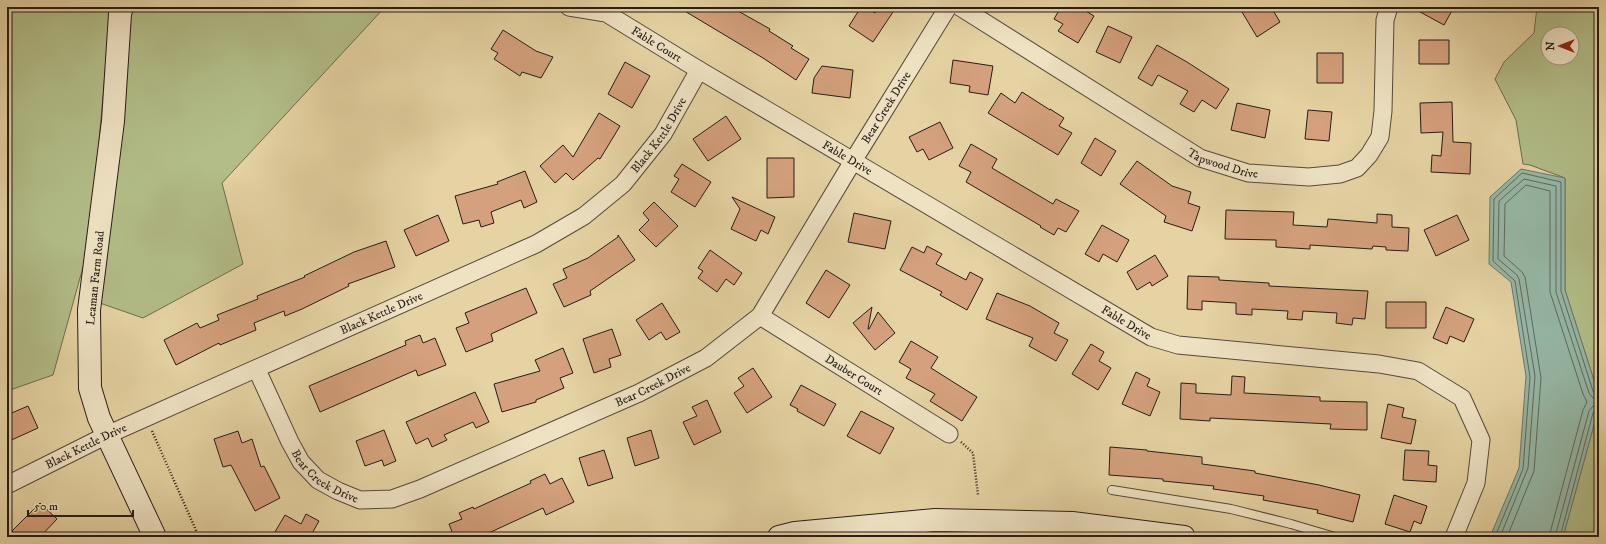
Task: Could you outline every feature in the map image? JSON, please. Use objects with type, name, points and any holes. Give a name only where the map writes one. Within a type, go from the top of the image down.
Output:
[{"type":"street","name":"Leaman Farm Road","points":[[122,7],[120,14],[113,121],[89,310],[90,388],[99,418],[155,537]]},
{"type":"street","name":"Fable Court","points":[[569,7],[606,13],[699,70]]},
{"type":"street","name":"Bear Creek Drive","points":[[257,370],[290,442],[301,462],[318,480],[338,491],[360,500],[392,499],[420,489],[639,393],[706,358],[760,316],[948,7]]},
{"type":"street","name":"Tapwood Drive","points":[[960,7],[1200,158],[1248,173],[1309,177],[1340,174],[1357,168],[1369,155],[1380,137],[1383,111],[1385,20],[1390,7]]},
{"type":"street","name":"Black Kettle Drive","points":[[7,485],[107,435],[257,370],[536,244],[584,216],[623,184],[663,134],[699,70]]},
{"type":"street","name":"Fable Drive","points":[[699,70],[1151,337],[1178,345],[1379,364],[1418,371],[1462,398],[1481,440],[1476,483],[1454,537]]},
{"type":"street","name":"Dauber Court","points":[[760,316],[949,434]]},
{"type":"street","points":[[779,537],[795,533],[935,520],[1072,523],[1184,537]]},
{"type":"lane","points":[[1112,490],[1231,509],[1335,537]]},
{"type":"path","points":[[146,418],[199,537]]},
{"type":"path","points":[[949,434],[965,444],[973,453],[978,495]]},
{"type":"green space","points":[[7,7],[113,7],[110,18],[90,242],[53,375],[7,391]]},
{"type":"green space","points":[[131,7],[385,7],[222,183],[243,264],[143,318],[97,302]]},
{"type":"green space","points":[[1537,7],[1599,7],[1599,396],[1565,290],[1565,178],[1530,165],[1523,164],[1516,120],[1495,79],[1504,62],[1534,33]]},
{"type":"green space","points":[[1599,407],[1599,537],[1563,537]]},
{"type":"water","points":[[1521,169],[1565,178],[1565,290],[1599,396],[1599,407],[1563,537],[1490,537],[1519,468],[1526,376],[1511,282],[1489,264],[1490,197]]},
{"type":"building","points":[[678,7],[731,7],[770,29],[769,31],[793,46],[791,48],[809,59],[796,80],[763,58]]},
{"type":"building","points":[[861,7],[866,7],[875,13],[878,7],[885,7],[893,12],[873,42],[849,26]]},
{"type":"building","points":[[1061,7],[1079,7],[1094,16],[1078,43],[1058,31],[1063,24],[1054,19]]},
{"type":"building","points":[[1239,7],[1271,7],[1280,22],[1257,37]]},
{"type":"building","points":[[1411,7],[1454,7],[1444,25]]},
{"type":"building","points":[[1108,26],[1132,37],[1120,63],[1096,52]]},
{"type":"building","points":[[503,30],[536,51],[553,57],[541,78],[522,72],[520,76],[494,59],[498,53],[491,49]]},
{"type":"building","points":[[1419,40],[1449,40],[1449,64],[1419,64]]},
{"type":"building","points":[[1157,45],[1229,89],[1216,109],[1202,100],[1194,112],[1180,104],[1188,91],[1158,75],[1152,86],[1138,78]]},
{"type":"building","points":[[1317,53],[1343,53],[1343,83],[1317,83]]},
{"type":"building","points":[[953,60],[993,66],[988,95],[969,92],[970,86],[950,83]]},
{"type":"building","points":[[625,62],[650,76],[632,108],[608,94]]},
{"type":"building","points":[[822,66],[853,70],[850,98],[812,93],[814,78]]},
{"type":"building","points":[[1022,92],[1064,118],[1059,126],[1072,133],[1058,155],[988,113],[1001,93],[1015,103]]},
{"type":"building","points":[[1452,102],[1453,142],[1471,143],[1470,174],[1431,172],[1432,155],[1441,156],[1443,132],[1421,133],[1420,103]]},
{"type":"building","points":[[1237,103],[1270,110],[1265,138],[1231,130]]},
{"type":"building","points":[[1308,110],[1332,112],[1329,141],[1305,139]]},
{"type":"building","points":[[599,113],[620,126],[600,159],[598,158],[573,180],[566,173],[555,183],[540,166],[563,145],[573,157]]},
{"type":"building","points":[[726,116],[741,139],[708,161],[693,139]]},
{"type":"building","points":[[940,122],[953,148],[929,160],[923,149],[917,152],[909,137]]},
{"type":"building","points":[[1095,138],[1116,151],[1101,176],[1081,163]]},
{"type":"building","points":[[971,144],[997,159],[992,168],[1053,204],[1056,199],[1079,211],[1066,232],[1058,228],[1054,235],[966,182],[971,172],[959,166]]},
{"type":"building","points":[[767,158],[794,158],[794,197],[767,198]]},
{"type":"building","points":[[1137,161],[1172,186],[1191,192],[1188,203],[1200,207],[1192,231],[1164,222],[1166,216],[1120,184]]},
{"type":"building","points":[[682,164],[711,182],[695,207],[671,192],[679,179],[674,176]]},
{"type":"building","points":[[525,171],[537,202],[524,208],[521,200],[491,212],[494,223],[481,227],[479,220],[463,224],[455,196],[498,184],[497,182]]},
{"type":"building","points":[[732,197],[775,217],[768,234],[761,230],[756,241],[731,229],[740,209]]},
{"type":"building","points":[[654,202],[678,226],[656,247],[639,230],[649,220],[643,213]]},
{"type":"building","points":[[1226,210],[1294,212],[1293,225],[1327,227],[1328,219],[1377,223],[1377,214],[1392,215],[1392,227],[1409,228],[1408,251],[1386,250],[1386,247],[1373,246],[1372,249],[1310,245],[1310,249],[1276,247],[1276,240],[1225,239]]},
{"type":"building","points":[[854,213],[891,221],[885,249],[848,242]]},
{"type":"building","points":[[438,215],[449,241],[416,256],[404,230]]},
{"type":"building","points":[[1457,215],[1469,240],[1436,256],[1424,230]]},
{"type":"building","points":[[1102,225],[1129,240],[1117,262],[1103,254],[1099,262],[1085,254]]},
{"type":"building","points":[[618,235],[635,260],[590,291],[591,295],[564,307],[553,284],[567,278],[563,269],[588,258],[618,237]]},
{"type":"building","points":[[386,241],[395,267],[348,284],[349,286],[285,316],[284,311],[254,323],[256,330],[220,345],[219,343],[176,365],[164,340],[197,323],[200,328],[219,320],[217,315],[258,299],[257,296],[305,277],[304,276],[354,252]]},
{"type":"building","points":[[927,246],[942,254],[936,264],[966,280],[970,272],[983,279],[967,310],[940,295],[942,292],[900,270],[912,247],[924,253]]},
{"type":"building","points":[[710,250],[742,273],[734,285],[726,279],[717,292],[698,278],[703,271],[698,268]]},
{"type":"building","points":[[1155,255],[1168,276],[1152,286],[1150,282],[1137,290],[1127,272]]},
{"type":"building","points":[[826,270],[850,285],[829,318],[806,303]]},
{"type":"building","points":[[1188,276],[1219,277],[1219,280],[1269,283],[1269,286],[1368,291],[1365,319],[1353,318],[1352,325],[1336,323],[1337,313],[1303,311],[1302,320],[1287,319],[1288,311],[1252,309],[1252,315],[1236,314],[1236,303],[1202,301],[1202,310],[1187,309]]},
{"type":"building","points":[[526,288],[537,313],[491,334],[493,341],[466,352],[456,328],[469,323],[465,313]]},
{"type":"building","points":[[997,293],[1030,306],[1059,323],[1054,333],[1068,340],[1056,361],[1029,346],[1033,338],[986,319]]},
{"type":"building","points":[[1386,302],[1426,302],[1426,328],[1386,328]]},
{"type":"building","points":[[662,303],[680,332],[666,340],[661,332],[649,340],[636,320]]},
{"type":"building","points":[[872,307],[868,329],[878,312],[895,333],[875,350],[853,323]]},
{"type":"building","points":[[1446,307],[1474,319],[1464,342],[1450,336],[1447,344],[1433,338]]},
{"type":"building","points":[[612,329],[621,355],[609,359],[611,367],[594,373],[583,339]]},
{"type":"building","points":[[420,335],[423,343],[435,338],[446,365],[418,376],[416,370],[320,412],[309,386],[406,345],[405,341]]},
{"type":"building","points":[[911,341],[938,357],[931,368],[977,397],[962,421],[930,401],[935,394],[906,378],[911,369],[899,362]]},
{"type":"building","points":[[1091,344],[1104,352],[1099,361],[1111,368],[1098,390],[1072,374]]},
{"type":"building","points":[[563,348],[573,373],[560,378],[564,388],[536,400],[536,402],[502,412],[494,384],[540,371],[535,360]]},
{"type":"building","points":[[753,368],[772,397],[747,413],[734,393],[744,386],[738,378]]},
{"type":"building","points":[[1136,372],[1150,379],[1147,386],[1160,392],[1150,416],[1122,404]]},
{"type":"building","points":[[1232,376],[1245,377],[1244,393],[1320,397],[1320,401],[1367,402],[1367,430],[1330,429],[1331,424],[1210,418],[1210,421],[1180,419],[1181,383],[1196,384],[1196,393],[1231,395]]},
{"type":"building","points":[[801,385],[836,404],[824,426],[797,411],[798,409],[790,405]]},
{"type":"building","points":[[475,392],[489,422],[476,428],[473,422],[444,435],[447,440],[432,447],[428,438],[416,444],[406,422]]},
{"type":"building","points":[[707,400],[721,432],[694,445],[683,422],[697,416],[692,407]]},
{"type":"building","points":[[1388,404],[1404,408],[1402,417],[1416,420],[1411,444],[1381,438]]},
{"type":"building","points":[[28,406],[38,428],[7,442],[7,415]]},
{"type":"building","points":[[861,411],[894,428],[880,454],[847,436]]},
{"type":"building","points":[[384,430],[396,461],[384,466],[382,460],[365,466],[356,441]]},
{"type":"building","points":[[651,430],[659,458],[635,466],[627,438]]},
{"type":"building","points":[[238,431],[242,443],[252,439],[261,467],[264,466],[280,498],[255,511],[231,465],[223,467],[214,439]]},
{"type":"building","points":[[1110,447],[1202,457],[1202,464],[1255,471],[1255,473],[1319,485],[1360,495],[1353,522],[1317,513],[1318,510],[1263,500],[1264,496],[1213,489],[1214,486],[1163,481],[1163,479],[1109,475]]},
{"type":"building","points":[[604,450],[613,478],[588,486],[579,458]]},
{"type":"building","points":[[1405,450],[1429,451],[1428,465],[1437,466],[1436,482],[1403,480]]},
{"type":"building","points":[[545,474],[550,484],[562,478],[574,502],[546,515],[543,508],[480,537],[454,537],[449,524],[462,519],[459,513],[473,507],[474,509],[531,483],[530,481]]},
{"type":"building","points":[[1394,495],[1427,506],[1421,524],[1414,521],[1410,532],[1385,524]]},
{"type":"building","points":[[40,503],[57,519],[40,537],[18,537],[12,531]]},
{"type":"building","points":[[306,514],[319,521],[310,537],[272,537],[285,515],[301,524]]},
{"type":"waterway","points":[[1599,225],[1597,266],[1599,270]]},
{"type":"waterway","points":[[1599,296],[1599,312]]}]
